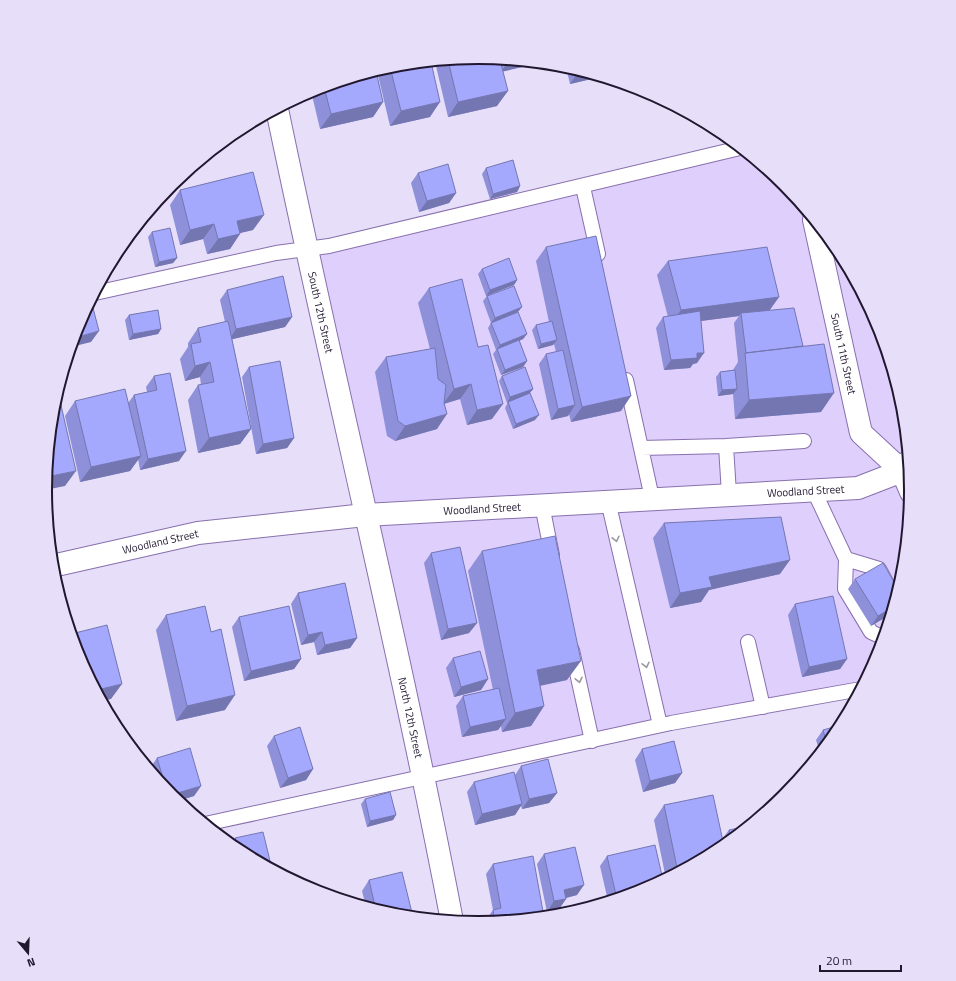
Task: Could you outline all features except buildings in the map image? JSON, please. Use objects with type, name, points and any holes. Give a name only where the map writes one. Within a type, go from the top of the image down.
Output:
[{"type":"street","name":"South 12th Street","points":[[278,115],[306,251],[365,515]]},
{"type":"street","name":"South 11th Street","points":[[817,232],[861,433],[903,467]]},
{"type":"street","name":"Woodland Street","points":[[59,564],[198,532],[365,515],[652,498],[858,488],[903,470]]},
{"type":"street","name":"North 12th Street","points":[[365,515],[425,777],[451,916]]},
{"type":"lane","points":[[101,292],[276,254],[306,251],[583,187],[733,150]]},
{"type":"lane","points":[[583,187],[600,264]]},
{"type":"lane","points":[[622,364],[652,498]]},
{"type":"lane","points":[[641,448],[726,446],[804,441]]},
{"type":"lane","points":[[726,446],[729,494]]},
{"type":"lane","points":[[814,490],[846,559],[845,589],[871,632],[878,635]]},
{"type":"lane","points":[[608,501],[660,725]]},
{"type":"lane","points":[[542,505],[555,570]]},
{"type":"lane","points":[[846,559],[879,569],[892,591]]},
{"type":"lane","points":[[569,637],[592,741]]},
{"type":"lane","points":[[748,642],[763,707]]},
{"type":"lane","points":[[212,823],[660,725],[854,690]]},
{"type":"shaded area","points":[[733,150],[759,170],[779,189],[816,231],[847,278],[872,327],[896,407],[903,463],[904,490],[903,518],[896,574],[872,654],[854,690],[425,777],[306,251]]}]
